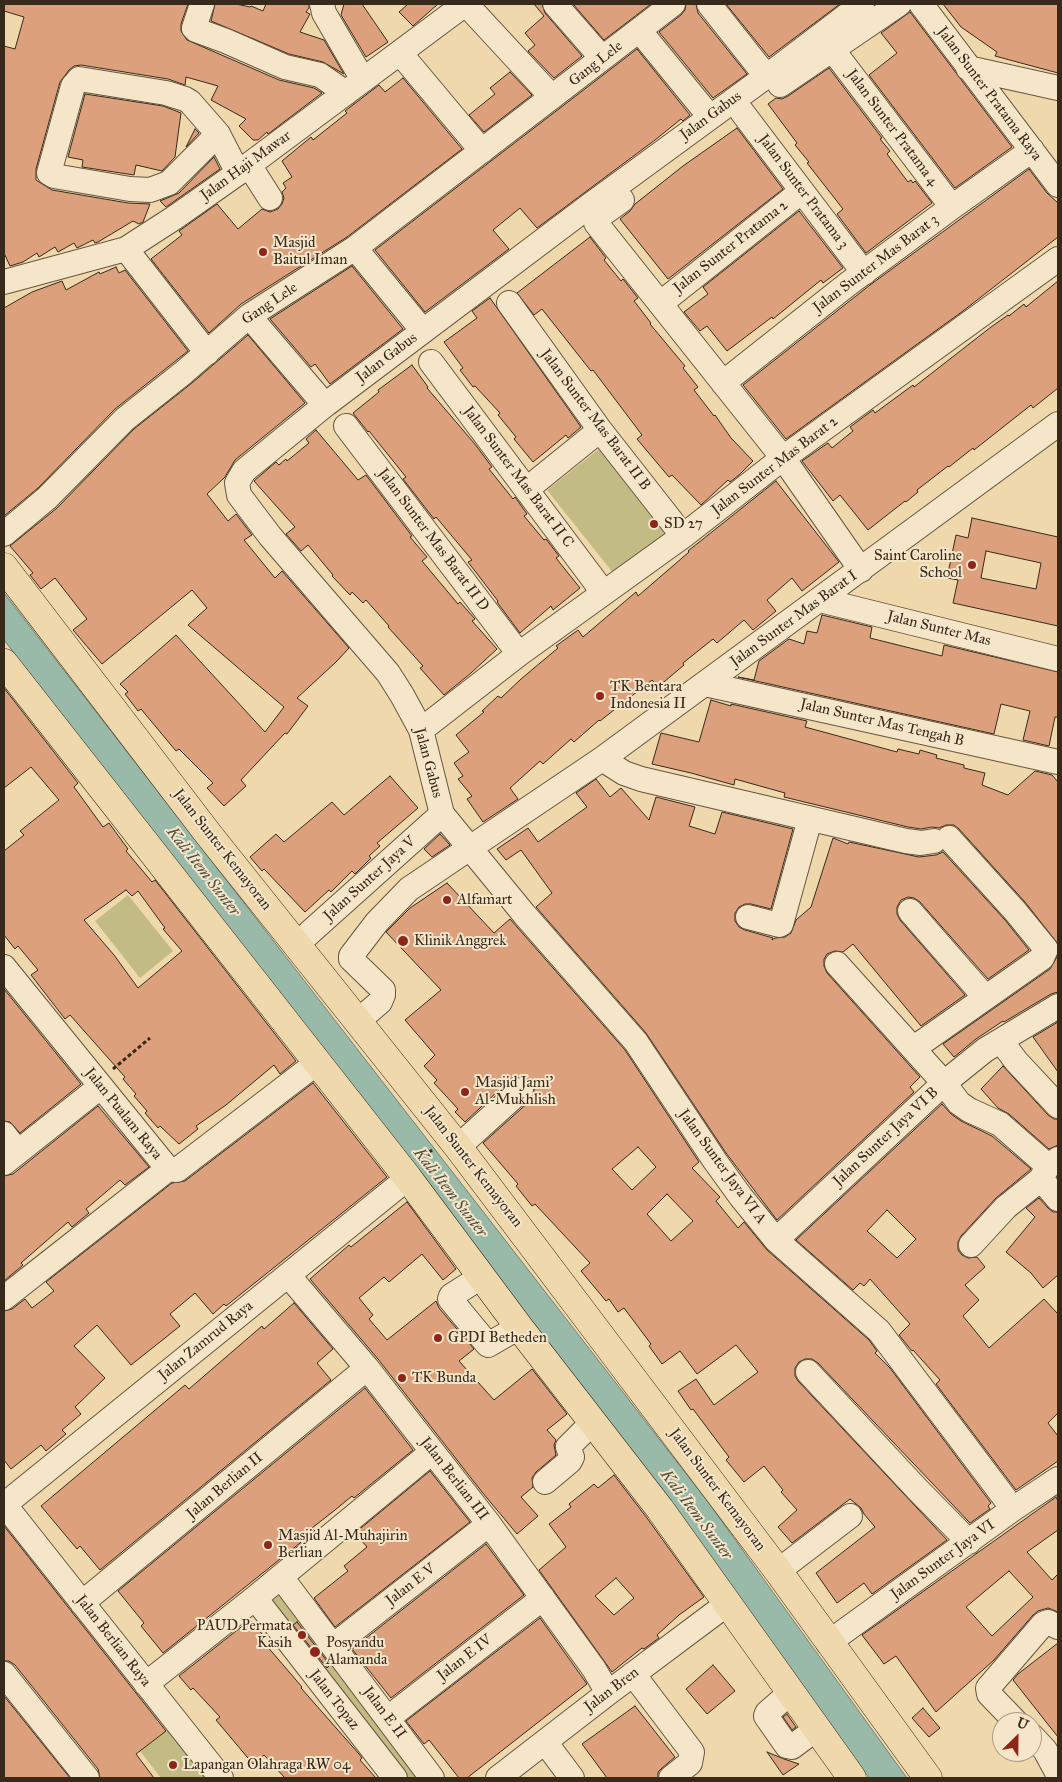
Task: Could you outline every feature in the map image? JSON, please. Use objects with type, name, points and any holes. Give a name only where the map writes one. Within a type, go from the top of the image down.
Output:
[{"type":"main road","name":"Jalan Sunter Kemayoran","points":[[4,567],[209,835],[358,1021],[446,1148],[778,1571],[928,1778]]},
{"type":"main road","points":[[4,663],[318,1062],[413,1169],[481,1277],[660,1509],[816,1729],[842,1775]]},
{"type":"street","points":[[202,4],[194,30],[285,67],[320,75],[354,86]]},
{"type":"street","points":[[322,4],[354,86]]},
{"type":"street","points":[[466,4],[552,97]]},
{"type":"street","name":"Jalan Haji Mawar","points":[[4,282],[126,249],[244,169],[466,4]]},
{"type":"street","points":[[555,4],[602,58]]},
{"type":"street","name":"Gang Lele","points":[[4,534],[47,498],[125,419],[207,353],[249,316],[355,248],[673,4]]},
{"type":"street","points":[[709,4],[766,76]]},
{"type":"street","name":"Jalan Gabus","points":[[442,814],[421,730],[388,673],[270,536],[240,495],[237,483],[244,472],[325,405],[862,4]]},
{"type":"street","points":[[860,570],[783,458],[596,223],[597,218],[742,112],[898,4]]},
{"type":"street","name":"Jalan Sunter Pratama Raya","points":[[921,4],[1058,185]]},
{"type":"street","points":[[639,30],[710,117]]},
{"type":"street","name":"Jalan Sunter Pratama 4","points":[[832,48],[952,207]]},
{"type":"street","points":[[400,53],[482,151]]},
{"type":"street","points":[[968,68],[1058,88]]},
{"type":"street","points":[[218,134],[169,183],[150,190],[130,189],[54,176],[49,173],[73,86],[79,79],[179,96],[190,102],[218,134],[244,169],[270,198]]},
{"type":"street","name":"Jalan Sunter Pratama 3","points":[[742,112],[864,273]]},
{"type":"street","name":"Jalan Sunter Mas Barat 3","points":[[723,383],[864,273],[1032,150]]},
{"type":"street","name":"Jalan Sunter Pratama 2","points":[[661,303],[802,191]]},
{"type":"street","points":[[355,248],[423,331]]},
{"type":"street","points":[[126,249],[207,353]]},
{"type":"street","name":"Jalan Sunter Mas Barat 2","points":[[421,730],[519,654],[683,536],[783,458],[1058,259]]},
{"type":"street","name":"Jalan Sunter Mas Barat II B","points":[[509,303],[600,430],[683,536]]},
{"type":"street","points":[[249,316],[325,405]]},
{"type":"street","name":"Jalan Sunter Mas Barat II C","points":[[431,362],[603,592]]},
{"type":"street","name":"Jalan Sunter Mas Barat I","points":[[358,1021],[380,1002],[384,995],[383,990],[351,959],[352,953],[377,922],[409,889],[602,759],[1058,424]]},
{"type":"street","name":"Jalan Sunter Mas Barat II D","points":[[346,426],[519,654]]},
{"type":"street","points":[[527,489],[600,430]]},
{"type":"street","name":"Jalan Sunter Mas","points":[[820,600],[1058,659]]},
{"type":"street","name":"Jalan Sunter Mas Tengah B","points":[[705,684],[1058,762]]},
{"type":"street","points":[[602,759],[624,772],[641,779],[810,820],[906,841],[921,843],[941,839],[1015,911],[1046,949],[1042,958],[914,1048]]},
{"type":"street","name":"Jalan Sunter Jaya V","points":[[297,944],[442,814]]},
{"type":"street","name":"Jalan Sunter Jaya VI A","points":[[442,814],[469,849],[636,1042],[715,1161],[776,1240],[879,1331],[1013,1509]]},
{"type":"street","points":[[748,917],[781,924],[810,820]]},
{"type":"street","points":[[910,911],[985,997]]},
{"type":"street","points":[[837,964],[944,1082],[959,1103],[969,1110],[1000,1124],[1049,1168],[1058,1199]]},
{"type":"street","name":"Jalan Pualam Raya","points":[[4,967],[168,1169],[4,1298]]},
{"type":"street","name":"Jalan Sunter Jaya VI B","points":[[776,1240],[944,1082],[986,1050],[1058,1006]]},
{"type":"street","points":[[1001,1040],[1016,1061],[1058,1106]]},
{"type":"street","points":[[168,1169],[177,1170],[318,1062]]},
{"type":"street","points":[[9,1150],[98,1085]]},
{"type":"street","points":[[446,1148],[521,1090]]},
{"type":"street","points":[[971,1245],[1006,1207],[1049,1168]]},
{"type":"street","name":"Jalan Zamrud Raya","points":[[4,1505],[288,1274],[413,1169]]},
{"type":"street","name":"Jalan Berlian III","points":[[288,1274],[367,1368],[488,1524],[594,1669],[608,1693]]},
{"type":"street","points":[[481,1277],[451,1296],[450,1299],[488,1345],[519,1326]]},
{"type":"street","name":"Jalan Berlian II","points":[[82,1603],[367,1368]]},
{"type":"street","points":[[808,1372],[969,1542]]},
{"type":"street","points":[[545,1482],[570,1461],[572,1457],[568,1449],[569,1445],[592,1423]]},
{"type":"street","points":[[146,1684],[281,1577],[432,1452]]},
{"type":"street","name":"Jalan Sunter Jaya VI","points":[[828,1642],[1013,1509],[1058,1479]]},
{"type":"street","name":"Jalan Berlian Raya","points":[[4,1505],[221,1778]]},
{"type":"street","points":[[778,1571],[850,1516]]},
{"type":"street","name":"Jalan E V","points":[[333,1646],[488,1524]]},
{"type":"street","name":"Jalan E II","points":[[281,1577],[432,1778]]},
{"type":"street","name":"Jalan Topaz","points":[[255,1598],[395,1778]]},
{"type":"street","name":"Jalan E IV","points":[[388,1718],[543,1598]]},
{"type":"street","name":"Jalan Bren","points":[[498,1778],[727,1604]]},
{"type":"street","points":[[1006,1712],[988,1694],[988,1688],[1043,1624],[1048,1622],[1058,1627]]},
{"type":"street","points":[[4,1674],[87,1778]]},
{"type":"street","points":[[633,1674],[692,1752],[690,1764],[672,1778]]},
{"type":"street","points":[[545,1742],[572,1778]]},
{"type":"street","points":[[1042,1747],[1058,1774]]},
{"type":"path","points":[[98,1085],[150,1038]]},
{"type":"path","points":[[413,1169],[446,1148]]},
{"type":"shaded area","points":[[603,446],[674,534],[618,579],[547,490]]},
{"type":"shaded area","points":[[128,895],[173,951],[140,978],[95,921]]},
{"type":"shaded area","points":[[281,1581],[429,1778],[398,1778],[260,1598]]},
{"type":"shaded area","name":"Lapangan Olahraga RW 04","points":[[168,1729],[207,1778],[161,1778],[140,1751]]},
{"type":"water","name":"Kali Item Sunter","points":[[4,593],[708,1502],[907,1778],[869,1778],[684,1521],[4,640]]},
{"type":"building","points":[[4,4],[188,4],[181,24],[181,31],[187,40],[279,80],[314,88],[322,93],[268,134],[267,132],[258,140],[253,140],[239,126],[246,119],[211,100],[218,86],[186,77],[185,85],[168,79],[81,65],[74,66],[60,82],[36,169],[36,180],[52,190],[128,203],[150,204],[143,222],[139,224],[133,221],[98,242],[95,243],[93,240],[77,248],[74,243],[58,252],[55,247],[39,257],[37,253],[23,262],[10,266],[4,253],[4,46],[15,49],[24,17],[4,11]]},
{"type":"building","points":[[215,4],[251,6],[263,11],[266,4],[309,4],[306,12],[310,14],[300,32],[324,40],[344,74],[323,62],[289,54],[211,21]]},
{"type":"building","points":[[344,4],[362,4],[388,42],[366,57],[341,15]]},
{"type":"building","points":[[408,4],[438,4],[413,26],[399,12]]},
{"type":"building","points":[[534,4],[542,4],[545,13],[582,56],[554,78],[528,51],[535,45],[525,33],[544,16]]},
{"type":"building","points":[[573,4],[651,4],[604,40]]},
{"type":"building","points":[[686,4],[696,4],[698,13],[747,74],[713,98],[659,32],[681,15],[685,10]]},
{"type":"building","points":[[726,4],[840,4],[769,57]]},
{"type":"building","points":[[943,4],[1058,4],[1058,73],[995,56],[997,52],[961,27]]},
{"type":"building","points":[[910,12],[1012,147],[955,188],[869,75],[897,53],[881,33]]},
{"type":"building","points":[[637,49],[690,115],[683,121],[681,119],[537,228],[520,208],[493,230],[509,249],[425,312],[375,250]]},
{"type":"building","points":[[829,68],[882,138],[880,139],[890,151],[887,154],[908,182],[911,180],[913,183],[915,181],[932,203],[866,253],[837,214],[843,209],[807,163],[809,162],[795,145],[797,143],[768,104],[776,98],[782,99],[788,96]]},
{"type":"building","points":[[510,72],[532,95],[484,132],[469,115],[495,94],[490,88]]},
{"type":"building","points":[[403,78],[462,149],[347,237],[241,304],[209,333],[151,259],[182,235],[179,231],[217,204],[238,229],[262,209],[270,212],[278,209],[284,198],[282,192],[286,188],[283,183],[292,177],[282,161],[311,137],[313,140],[347,113],[345,111],[379,85],[385,92]]},
{"type":"building","points":[[85,94],[163,106],[181,113],[175,157],[162,171],[136,165],[134,175],[82,167],[83,160],[68,157]]},
{"type":"building","points":[[737,128],[783,189],[668,279],[620,219],[635,204],[683,166]]},
{"type":"building","points":[[195,129],[199,133],[186,147]]},
{"type":"building","points":[[214,157],[220,169],[166,207],[160,201],[179,193]]},
{"type":"building","points":[[1029,169],[1047,193],[1058,203],[1058,237],[963,311],[786,439],[743,385],[870,285]]},
{"type":"building","points":[[799,211],[843,268],[823,283],[821,280],[773,319],[772,317],[727,351],[707,326],[700,331],[684,312],[708,294],[703,287]]},
{"type":"building","points":[[590,237],[606,258],[604,260],[638,298],[634,301],[650,324],[685,366],[683,368],[698,387],[694,390],[731,438],[753,461],[730,482],[728,480],[701,505],[672,475],[669,477],[637,439],[642,435],[593,370],[591,371],[542,309],[534,315],[517,293]]},
{"type":"building","points":[[352,266],[403,329],[330,384],[315,364],[311,367],[270,319]]},
{"type":"building","points":[[116,267],[119,273],[125,270],[188,351],[115,409],[38,488],[4,516],[4,308],[32,292],[62,281],[66,290],[99,272],[100,274]]},
{"type":"building","points":[[1058,281],[1058,388],[1033,408],[1031,405],[974,450],[973,448],[948,466],[917,490],[918,492],[906,502],[868,530],[840,495],[833,501],[802,461],[828,443],[832,448],[853,431],[850,427],[873,410],[875,413],[913,385],[914,387],[991,327],[1024,304],[1026,307]]},
{"type":"building","points":[[490,298],[581,427],[568,438],[566,435],[533,462],[514,439],[516,437],[498,415],[500,413],[475,386],[473,387],[460,370],[463,368],[444,342],[477,318],[472,311]]},
{"type":"building","points":[[248,335],[305,403],[235,460],[225,477],[207,494],[228,521],[236,514],[252,535],[244,540],[275,578],[282,571],[349,648],[297,698],[308,706],[287,734],[285,733],[241,780],[246,786],[224,806],[207,788],[213,783],[179,749],[176,751],[141,709],[138,711],[125,694],[128,692],[120,684],[176,635],[265,732],[284,707],[188,625],[207,608],[192,590],[102,664],[73,630],[87,619],[55,578],[41,589],[30,575],[33,573],[10,546],[57,508],[134,429]]},
{"type":"building","points":[[412,365],[427,388],[492,467],[489,469],[513,499],[515,497],[527,514],[524,516],[544,540],[546,539],[559,556],[556,558],[580,588],[553,610],[551,606],[520,633],[468,562],[472,560],[436,517],[434,519],[403,479],[406,477],[353,413],[379,392],[378,390]]},
{"type":"building","points":[[316,430],[358,480],[366,475],[412,536],[410,537],[427,557],[422,561],[458,604],[460,602],[475,619],[472,621],[497,649],[444,695],[420,668],[423,666],[366,600],[363,603],[352,592],[350,595],[332,576],[308,545],[301,551],[286,534],[295,527],[254,481],[276,462],[279,465],[286,459],[287,461],[309,443],[306,439]]},
{"type":"building","points":[[776,481],[839,562],[802,591],[792,578],[767,600],[776,611],[753,630],[744,620],[717,643],[713,639],[683,663],[684,665],[658,687],[652,680],[599,720],[574,742],[571,739],[543,764],[540,761],[510,788],[518,799],[483,822],[467,799],[472,796],[458,779],[463,776],[454,763],[469,752],[456,735],[484,712],[482,711],[498,696],[501,698],[558,648],[556,646],[578,630],[583,637],[636,592],[638,596],[688,551]]},
{"type":"building","points":[[972,518],[1058,537],[1058,626],[953,603],[958,580],[947,578],[956,535],[968,538]],"holes":[[[986,551],[1041,563],[1036,589],[981,578]]]},
{"type":"building","points":[[822,615],[872,627],[870,638],[942,656],[944,645],[1058,672],[1058,717],[1055,717],[1049,746],[1023,740],[1030,711],[1001,704],[994,734],[738,677],[754,680],[759,661],[789,639],[804,644],[807,631],[817,633]]},
{"type":"building","points":[[4,688],[78,783],[74,787],[103,827],[109,823],[128,849],[126,851],[152,882],[155,880],[296,1061],[280,1074],[274,1065],[226,1105],[196,1126],[198,1129],[179,1144],[160,1126],[158,1128],[134,1096],[136,1094],[123,1079],[125,1077],[70,1015],[65,1019],[31,975],[38,970],[18,946],[15,949],[4,935],[4,851],[24,835],[20,831],[59,800],[31,767],[4,788]],"holes":[[[126,890],[132,896],[138,891],[165,928],[163,929],[182,951],[138,988],[114,955],[84,920]]]},
{"type":"building","points":[[711,700],[731,706],[731,704],[807,721],[805,727],[897,752],[898,749],[919,754],[920,750],[937,755],[936,758],[964,765],[964,768],[985,773],[982,785],[1008,795],[1035,771],[1052,775],[1058,782],[1058,944],[1025,902],[954,825],[921,829],[908,827],[784,797],[785,793],[735,779],[734,785],[652,764],[661,733],[699,742]]},
{"type":"building","points":[[390,776],[418,808],[377,843],[380,846],[369,856],[371,858],[355,874],[352,871],[331,892],[329,890],[305,912],[250,857],[276,834],[284,842],[332,802],[344,815]]},
{"type":"building","points":[[596,779],[610,797],[621,788],[649,820],[656,797],[695,807],[689,826],[715,834],[722,812],[793,829],[771,909],[745,904],[739,907],[735,913],[735,921],[739,927],[745,930],[773,938],[772,940],[785,937],[791,933],[796,920],[811,907],[833,838],[848,844],[849,842],[919,857],[936,855],[943,852],[1005,920],[1029,950],[988,979],[920,902],[908,897],[901,900],[897,907],[897,914],[900,920],[965,995],[921,1026],[853,944],[843,952],[835,951],[827,954],[824,959],[824,966],[827,973],[920,1077],[910,1087],[914,1092],[777,1220],[726,1153],[646,1033],[536,907],[552,893],[521,850],[506,860],[497,849],[528,828],[538,842],[587,807],[576,793]]},
{"type":"building","points":[[440,834],[450,845],[432,857],[424,849]]},
{"type":"building","points":[[447,883],[494,933],[510,919],[625,1050],[699,1162],[692,1168],[720,1197],[716,1201],[738,1228],[744,1222],[767,1250],[869,1340],[877,1351],[875,1353],[890,1368],[991,1503],[988,1506],[990,1509],[970,1523],[818,1363],[812,1359],[805,1359],[799,1362],[795,1368],[795,1376],[798,1381],[947,1540],[872,1594],[864,1583],[837,1603],[816,1573],[875,1527],[861,1508],[850,1499],[792,1543],[778,1527],[797,1510],[781,1492],[783,1490],[764,1466],[744,1482],[726,1460],[729,1457],[678,1391],[696,1379],[714,1405],[758,1372],[736,1345],[697,1374],[680,1351],[662,1364],[649,1346],[651,1344],[624,1308],[618,1312],[609,1299],[606,1301],[581,1271],[590,1263],[535,1204],[532,1206],[516,1186],[518,1184],[483,1143],[531,1100],[534,1088],[531,1080],[525,1077],[513,1077],[465,1122],[455,1112],[458,1109],[434,1083],[437,1080],[424,1066],[435,1055],[405,1020],[441,990],[386,932],[410,908]],"holes":[[[638,1147],[656,1167],[632,1190],[612,1169]],[[667,1194],[693,1221],[671,1241],[647,1214]]]},
{"type":"building","points":[[1058,955],[1058,992],[1003,1021],[954,1057],[943,1044],[1050,969]]},
{"type":"building","points":[[4,989],[81,1084],[20,1133],[10,1122],[4,1121]]},
{"type":"building","points":[[1058,1022],[1058,1072],[1033,1037]]},
{"type":"building","points":[[1003,1066],[1048,1115],[1058,1119],[1058,1145],[1049,1149],[1009,1114],[998,1108],[981,1089]]},
{"type":"building","points":[[313,1083],[387,1177],[226,1306],[224,1304],[213,1314],[195,1293],[170,1314],[180,1326],[131,1365],[97,1325],[74,1346],[105,1378],[75,1407],[81,1414],[62,1430],[66,1434],[46,1451],[41,1445],[11,1469],[4,1460],[4,1311],[12,1309],[25,1299],[32,1308],[54,1291],[46,1282],[172,1183],[185,1181]]},
{"type":"building","points":[[942,1104],[961,1121],[992,1136],[1031,1169],[996,1198],[961,1236],[958,1242],[958,1250],[962,1255],[968,1258],[977,1257],[985,1267],[965,1285],[979,1300],[963,1316],[989,1348],[1044,1299],[1058,1314],[1058,1413],[1048,1423],[1058,1436],[1058,1461],[1016,1490],[936,1384],[940,1380],[899,1335],[910,1324],[870,1279],[864,1286],[860,1283],[853,1290],[796,1240]],"holes":[[[887,1210],[916,1239],[897,1258],[867,1231]]]},
{"type":"building","points":[[98,1106],[149,1167],[125,1185],[120,1180],[86,1209],[89,1213],[72,1227],[68,1222],[21,1263],[23,1265],[4,1281],[4,1176],[13,1174]]},
{"type":"building","points":[[1039,1198],[1053,1212],[1058,1212],[1058,1275],[1043,1288],[1031,1273],[1006,1252],[1035,1217],[1026,1208]]},
{"type":"building","points":[[407,1202],[456,1269],[443,1280],[422,1254],[389,1282],[384,1277],[359,1298],[373,1315],[369,1319],[387,1340],[436,1301],[439,1308],[474,1349],[459,1361],[494,1400],[532,1369],[567,1414],[547,1430],[556,1440],[554,1445],[556,1455],[536,1472],[532,1478],[533,1487],[521,1497],[538,1516],[517,1534],[378,1359],[310,1279],[349,1245],[351,1247]]},
{"type":"building","points":[[294,1303],[333,1349],[317,1363],[331,1380],[100,1570],[80,1546],[77,1549],[41,1506],[185,1385],[189,1389],[262,1326],[264,1329]]},
{"type":"building","points":[[365,1388],[413,1450],[354,1498],[352,1496],[312,1528],[315,1531],[163,1653],[141,1626],[144,1623],[118,1591]]},
{"type":"building","points":[[430,1471],[470,1522],[335,1627],[314,1598],[348,1571],[344,1566],[367,1547],[355,1533]]},
{"type":"building","points":[[614,1475],[704,1597],[679,1615],[657,1635],[659,1638],[644,1649],[642,1648],[612,1672],[539,1570],[566,1547],[549,1524],[571,1507],[569,1504],[594,1484],[598,1488]],"holes":[[[616,1578],[634,1598],[614,1615],[595,1596]]]},
{"type":"building","points":[[1056,1497],[1058,1501],[1058,1530],[1027,1552],[1052,1580],[1058,1574],[1058,1612],[1048,1608],[1038,1611],[1033,1615],[994,1660],[936,1712],[896,1656],[884,1664],[862,1635]],"holes":[[[1009,1571],[1033,1597],[992,1636],[966,1607]]]},
{"type":"building","points":[[4,1526],[166,1731],[136,1754],[154,1778],[100,1778],[98,1769],[15,1665],[9,1661],[4,1661]]},
{"type":"building","points":[[486,1544],[524,1595],[391,1698],[352,1649]]},
{"type":"building","points":[[540,1618],[587,1684],[467,1778],[459,1778],[429,1740],[424,1744],[406,1721]]},
{"type":"building","points":[[250,1620],[263,1635],[260,1638],[359,1754],[362,1758],[360,1760],[376,1778],[285,1778],[264,1755],[253,1764],[216,1720],[220,1717],[179,1676]]},
{"type":"building","points":[[297,1622],[330,1665],[327,1668],[293,1625]]},
{"type":"building","points":[[1058,1643],[1058,1737],[1042,1717],[1042,1712],[1038,1712],[1013,1680]]},
{"type":"building","points":[[713,1665],[735,1691],[707,1714],[686,1689]]},
{"type":"building","points":[[4,1696],[70,1778],[4,1778]]},
{"type":"building","points":[[635,1706],[675,1757],[658,1772],[658,1778],[607,1778],[582,1744]]},
{"type":"building","points":[[923,1708],[940,1728],[929,1737],[912,1718]]},
{"type":"building","points":[[787,1714],[796,1727],[792,1730],[783,1717]]},
{"type":"building","points":[[767,1752],[784,1759],[799,1764],[783,1775]]},
{"type":"place","name":"Masjid Baitul Iman","points":[[263,252]]},
{"type":"place","name":"SD 27","points":[[654,524]]},
{"type":"place","name":"Saint Caroline School","points":[[972,565]]},
{"type":"place","name":"TK Bentara Indonesia II","points":[[600,696]]},
{"type":"place","name":"Alfamart","points":[[447,900]]},
{"type":"place","name":"Klinik Anggrek","points":[[403,941]]},
{"type":"place","name":"Masjid Jami' Al-Mukhlish","points":[[465,1092]]},
{"type":"place","name":"GPDI Betheden","points":[[438,1338]]},
{"type":"place","name":"TK Bunda","points":[[402,1378]]},
{"type":"place","name":"Masjid Al-Muhajirin Berlian","points":[[268,1545]]},
{"type":"place","name":"PAUD Permata Kasih","points":[[302,1635]]},
{"type":"place","name":"Posyandu Alamanda","points":[[315,1652]]},
{"type":"place","name":"Lapangan Olahraga RW 04","points":[[173,1765]]}]
